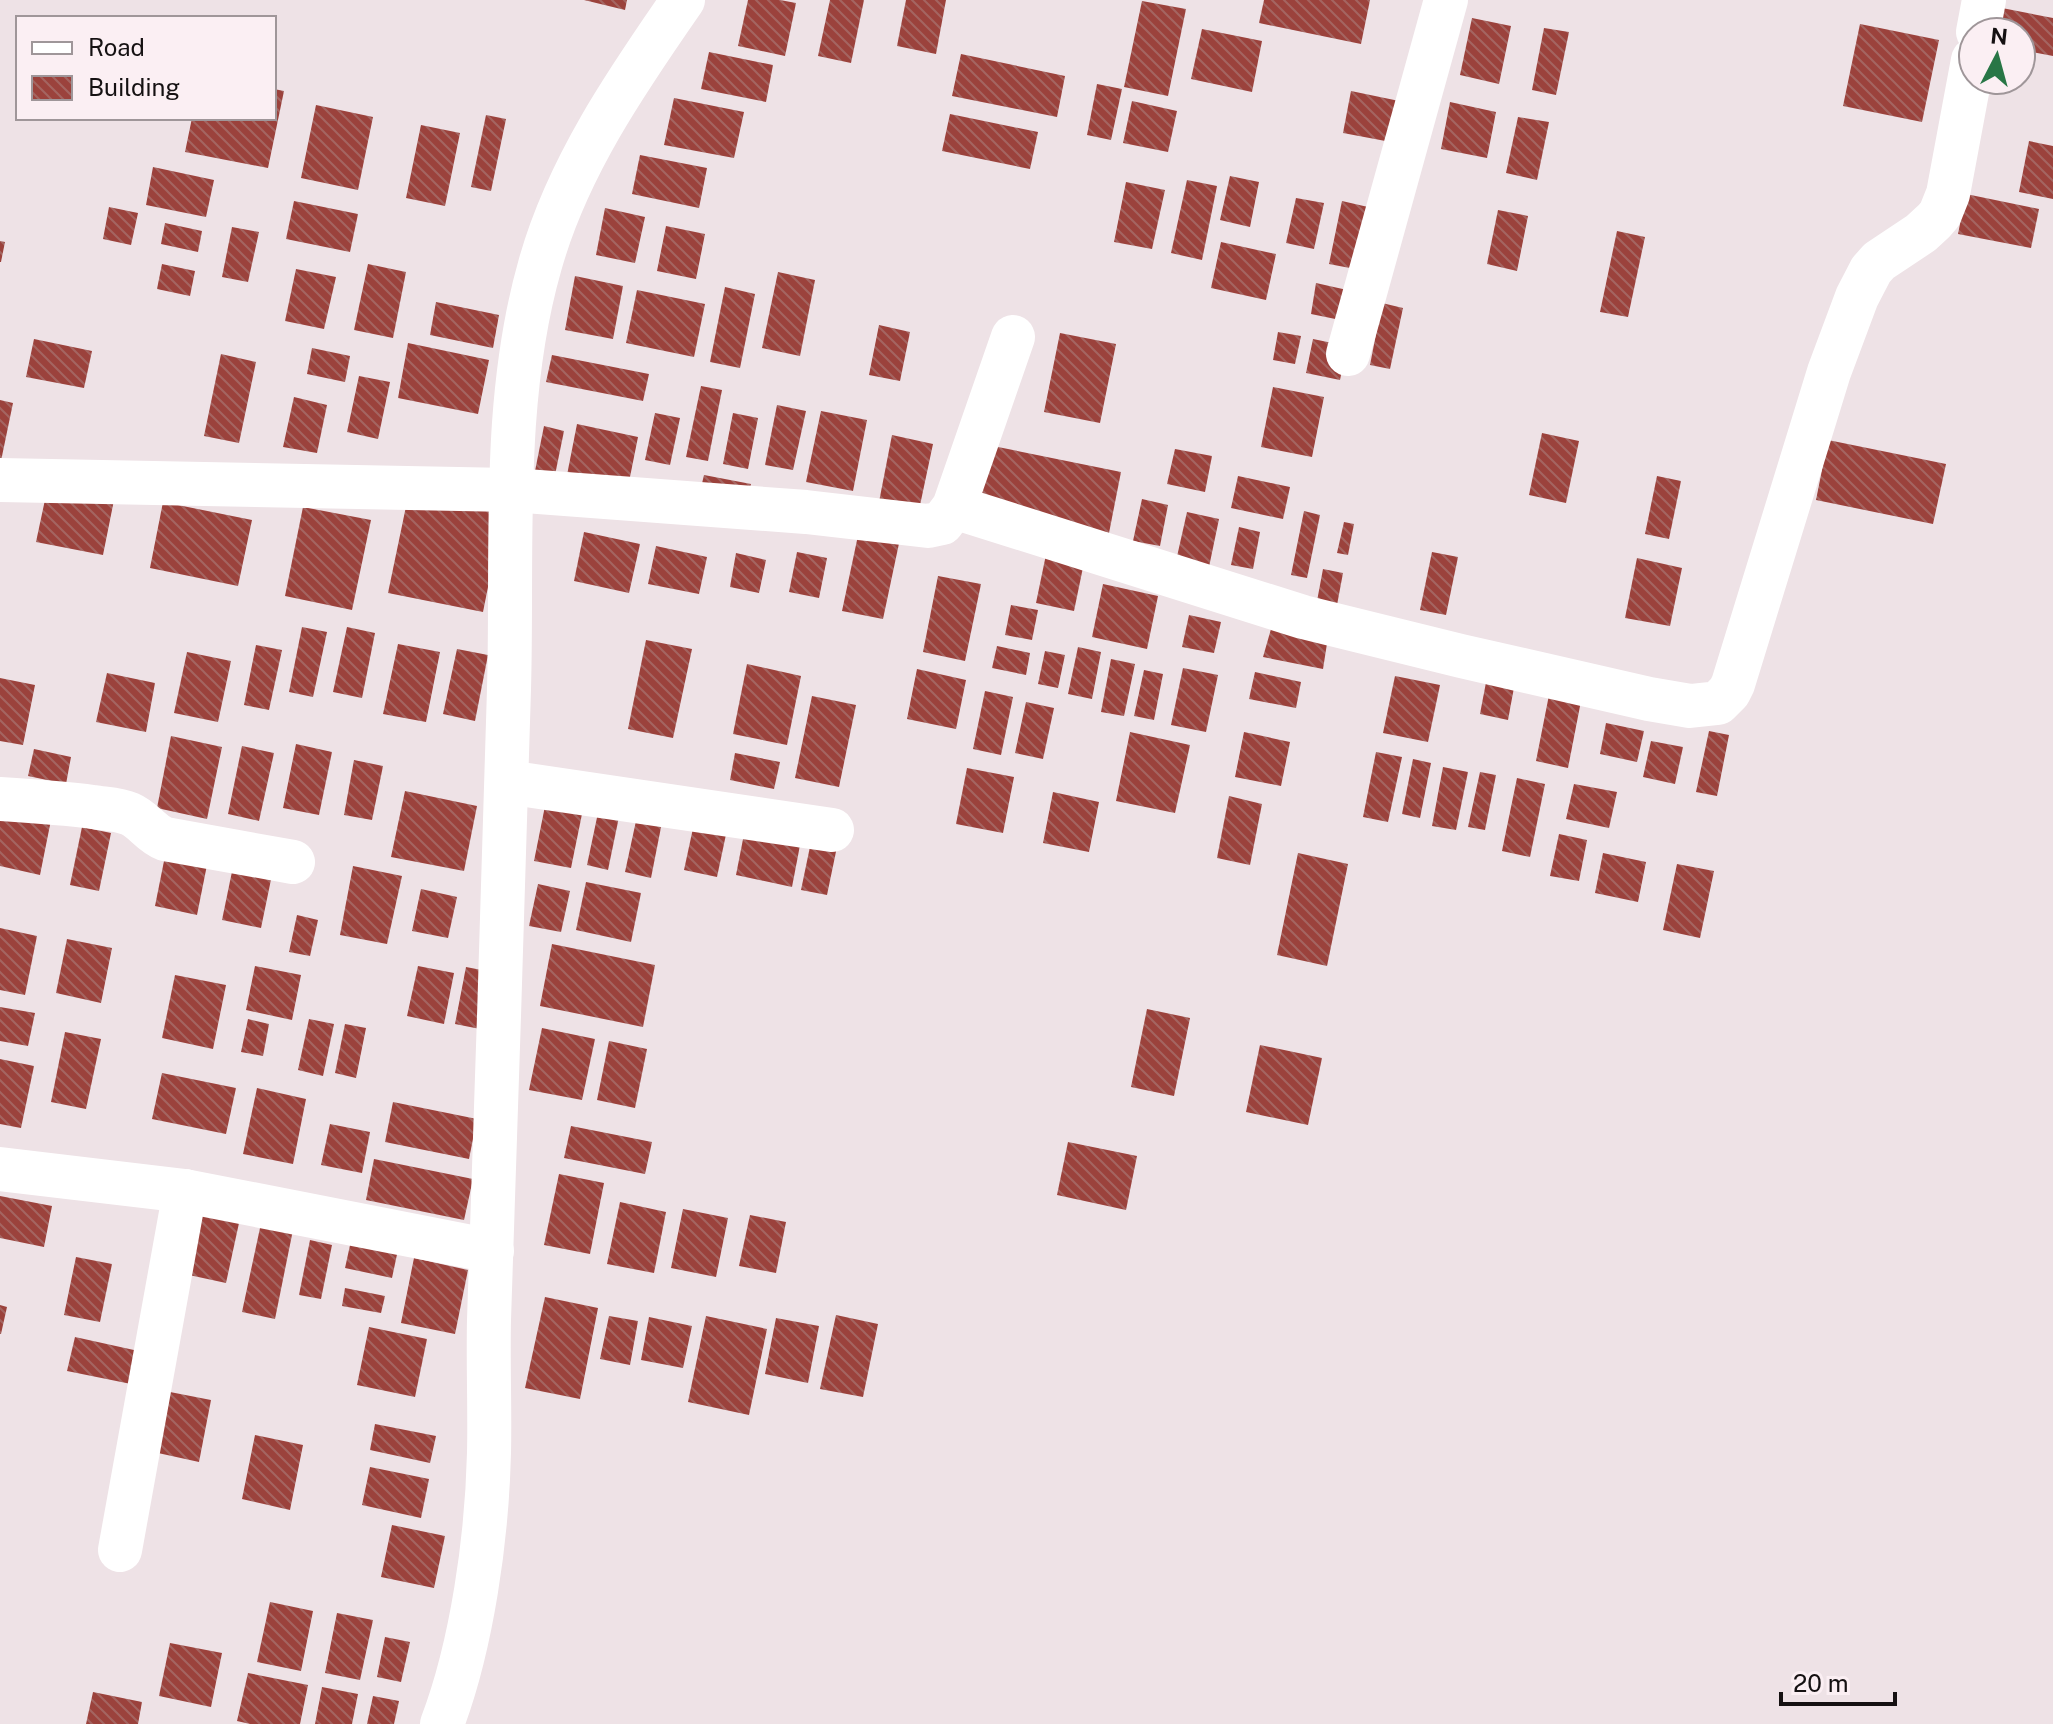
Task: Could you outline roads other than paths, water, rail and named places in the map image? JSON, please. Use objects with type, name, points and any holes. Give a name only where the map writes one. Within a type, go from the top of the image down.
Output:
[{"type":"street","points":[[442,1724],[471,1616],[485,1522],[489,1456],[489,1319],[507,782],[512,490],[521,352],[530,301],[557,211],[598,132],[645,54],[683,0]]},
{"type":"street","points":[[1348,354],[1446,0]]},
{"type":"street","points":[[954,507],[1303,617],[1649,699],[1690,706],[1718,703],[1733,684],[1825,384],[1857,297],[1879,261],[1921,233],[1940,214],[1966,96]]},
{"type":"street","points":[[0,480],[512,490],[806,512],[928,526],[942,523],[954,507],[1013,337]]},
{"type":"street","points":[[507,782],[832,830]]},
{"type":"street","points":[[0,799],[113,810],[131,815],[165,839],[293,862]]},
{"type":"street","points":[[0,1169],[185,1191],[492,1251]]},
{"type":"street","points":[[120,1550],[185,1191]]}]
